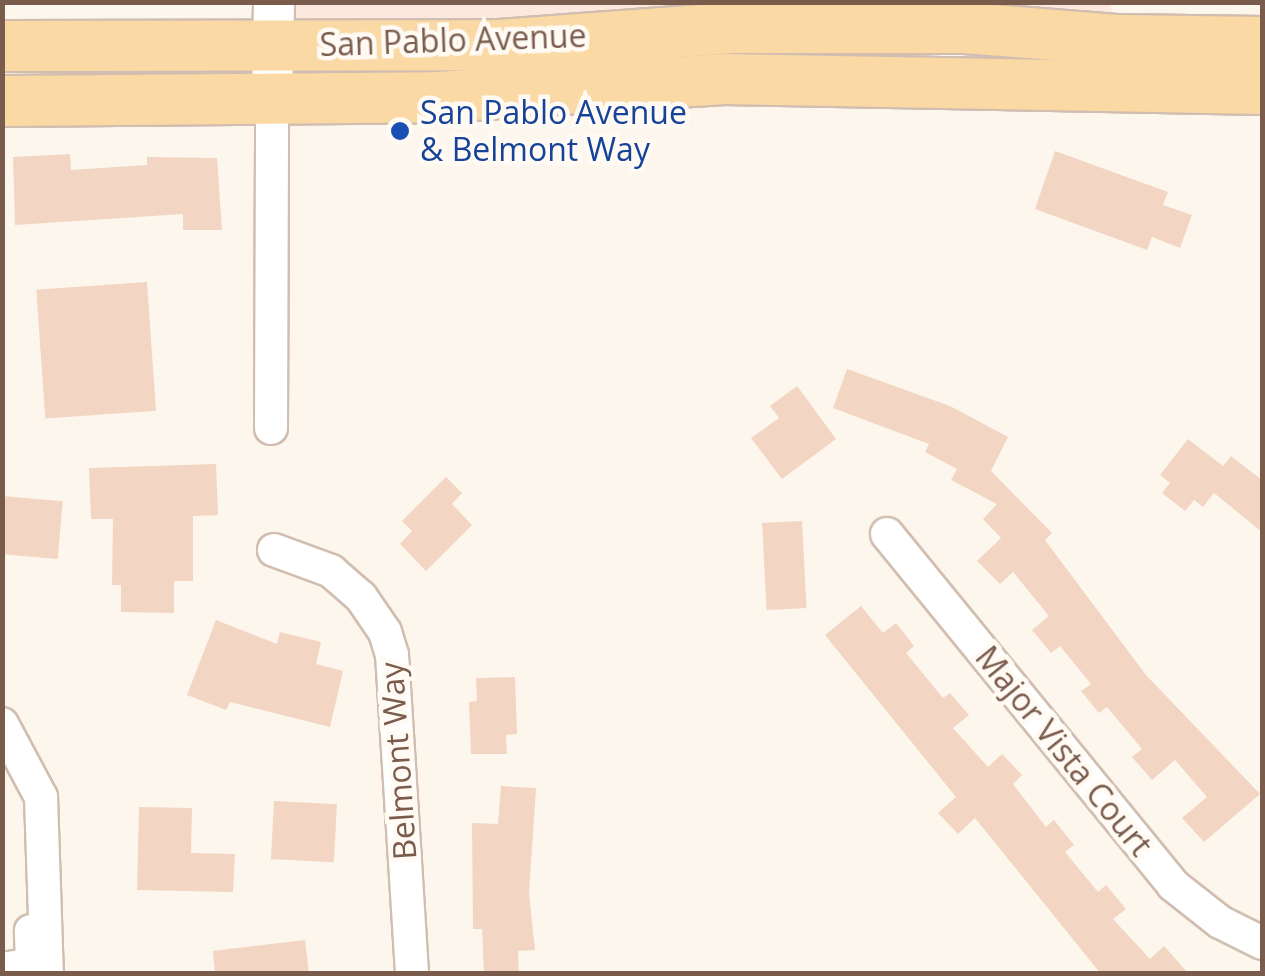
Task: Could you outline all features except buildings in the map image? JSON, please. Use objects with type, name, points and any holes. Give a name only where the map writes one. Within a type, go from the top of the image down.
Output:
[{"type":"main road","name":"San Pablo Avenue","points":[[2,46],[273,23],[500,45],[663,30],[923,27],[1262,42]]},
{"type":"main road","name":"San Pablo Avenue","points":[[2,102],[272,100],[724,80],[1262,89]]},
{"type":"street","points":[[271,428],[273,23]]},
{"type":"street","name":"Major Vista Court","points":[[887,534],[1173,884],[1220,922],[1262,943]]},
{"type":"street","name":"Belmont Way","points":[[274,550],[331,571],[362,598],[385,632],[392,655],[412,974]]},
{"type":"street","points":[[2,724],[42,797],[47,974]]},
{"type":"street","points":[[2,969],[30,967],[32,961],[25,772]]},
{"type":"shaded area","points":[[1111,2],[1112,28],[288,21],[287,3]]},
{"type":"place","name":"San Pablo Avenue & Belmont Way","points":[[400,131]]}]
